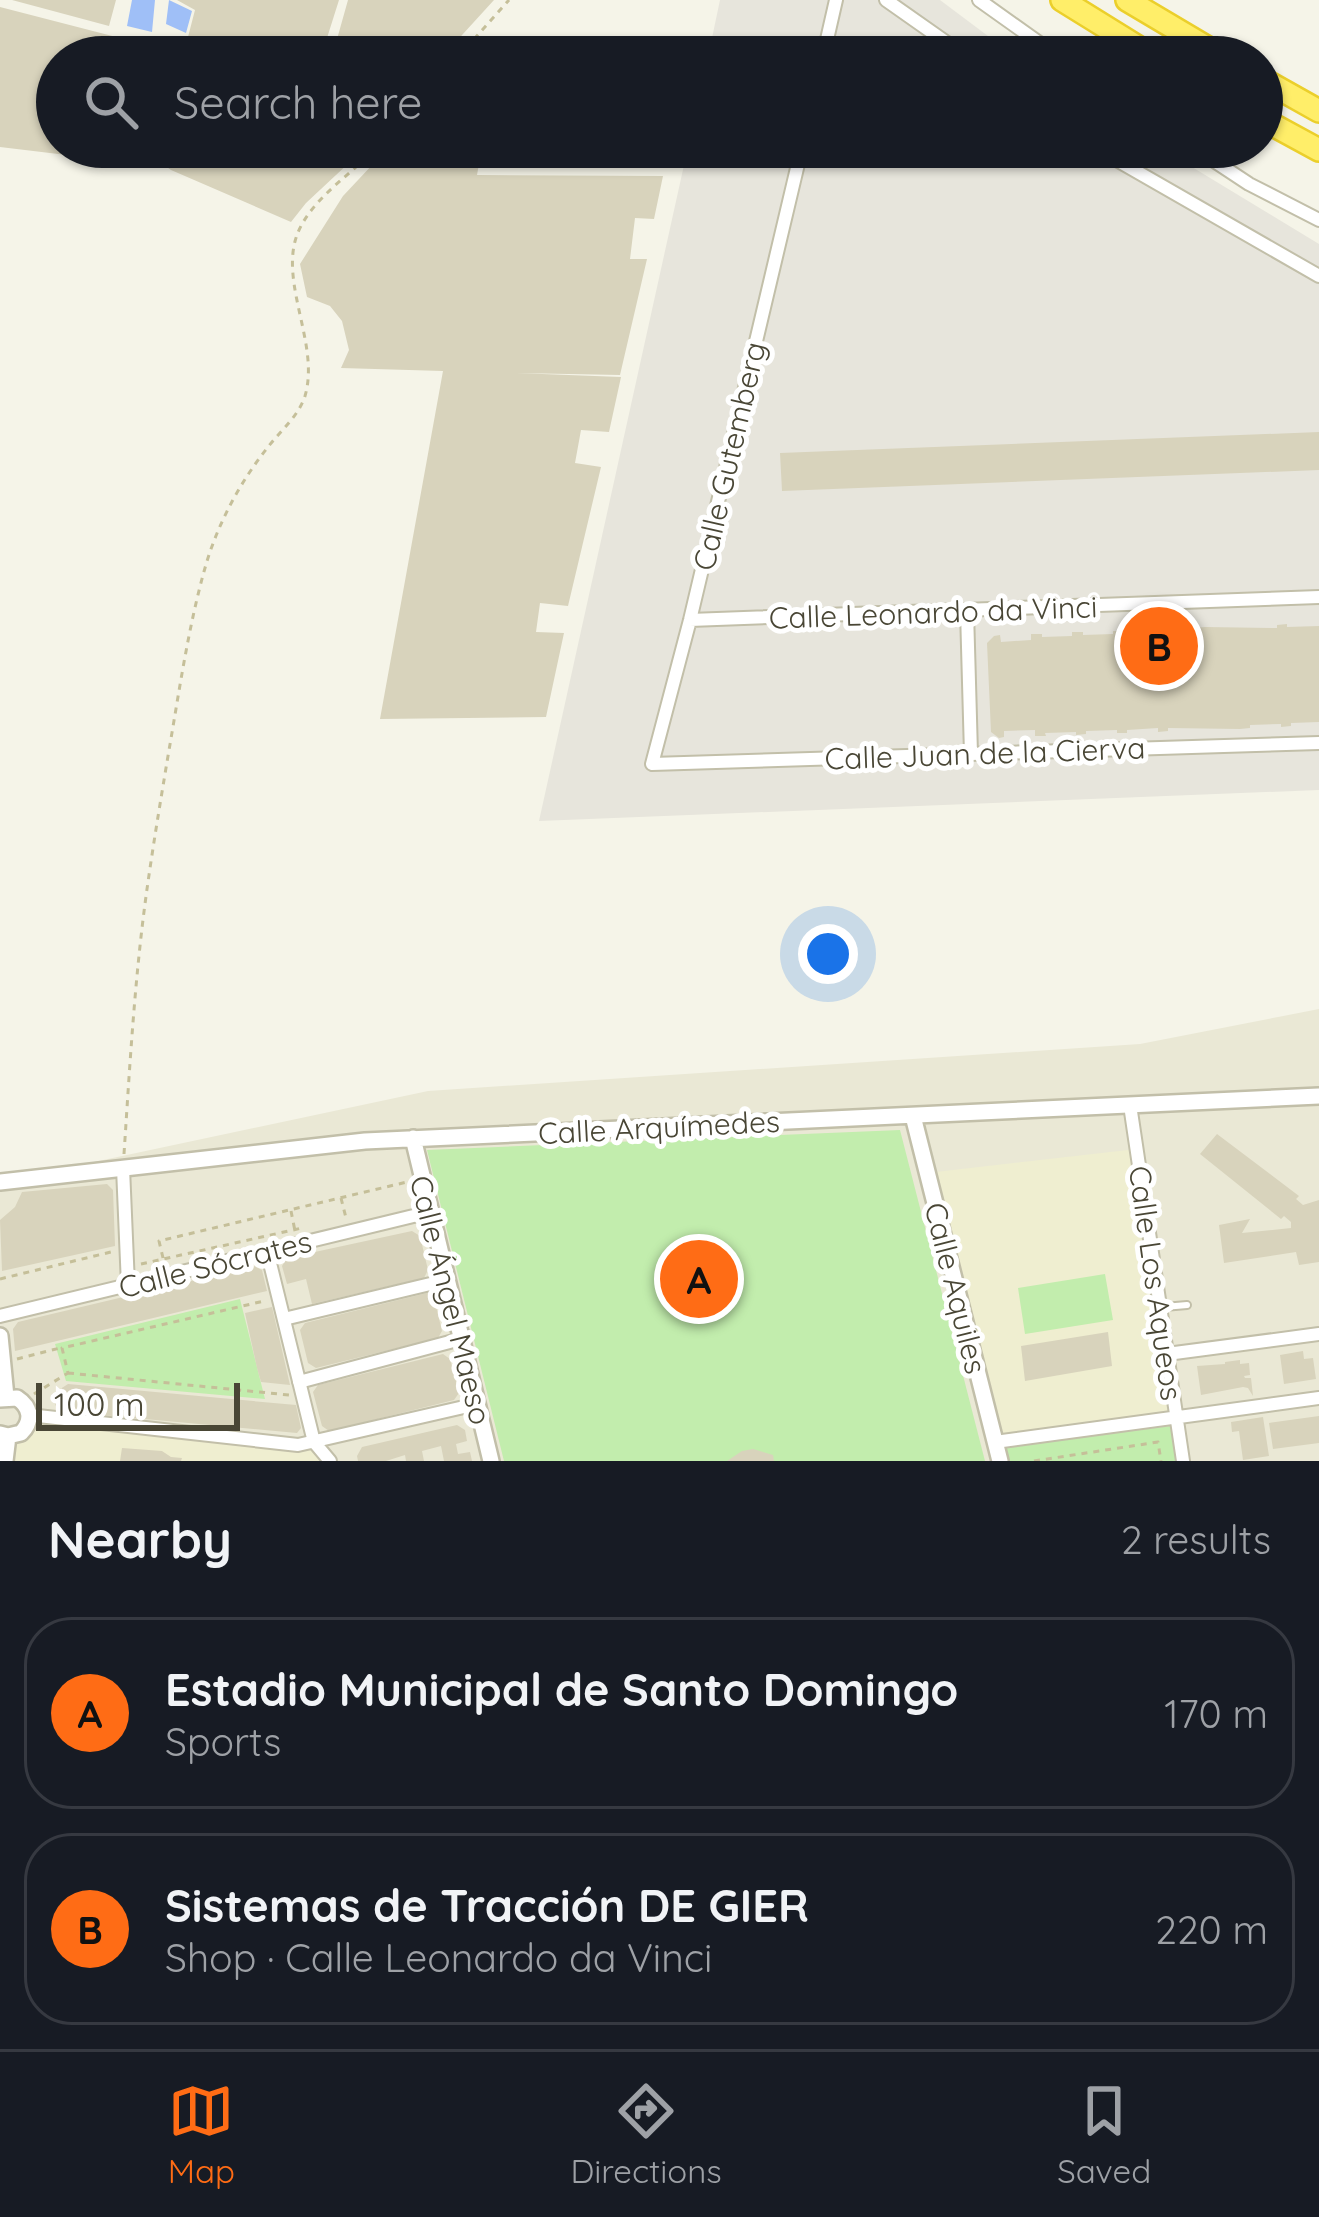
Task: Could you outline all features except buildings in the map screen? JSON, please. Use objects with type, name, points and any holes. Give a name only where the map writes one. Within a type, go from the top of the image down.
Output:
[{"type":"highway","points":[[1062,0],[1120,36]]},
{"type":"highway","points":[[1127,0],[1188,36]]},
{"type":"highway","points":[[1283,91],[1319,111]]},
{"type":"highway","points":[[1283,130],[1319,150]]},
{"type":"street","points":[[828,36],[836,0]]},
{"type":"street","points":[[886,0],[937,36]]},
{"type":"street","points":[[979,0],[1030,36]]},
{"type":"street","name":"Calle Gutemberg","points":[[652,764],[797,168]]},
{"type":"street","points":[[1131,168],[1319,276]]},
{"type":"street","points":[[1224,168],[1319,220]]},
{"type":"street","name":"Calle Leonardo da Vinci","points":[[690,620],[1319,597]]},
{"type":"street","points":[[967,610],[971,754]]},
{"type":"street","name":"Calle Juan de la Cierva","points":[[652,764],[1319,742]]},
{"type":"street","name":"Calle Arquímedes","points":[[0,1182],[365,1141],[1319,1096]]},
{"type":"street","name":"Calle Los Aqueos","points":[[1130,1105],[1183,1461]]},
{"type":"street","name":"Calle Aquiles","points":[[913,1116],[1000,1461]]},
{"type":"street","name":"Calle Ángel Maeso","points":[[412,1138],[490,1461]]},
{"type":"street","points":[[123,1168],[128,1285]]},
{"type":"street","name":"Calle Sócrates","points":[[0,1316],[268,1251],[297,1237],[349,1231],[430,1212]]},
{"type":"street","points":[[268,1251],[314,1442],[330,1461]]},
{"type":"street","points":[[284,1319],[447,1280]]},
{"type":"street","points":[[1167,1354],[1319,1334]]},
{"type":"street","points":[[0,1336],[14,1403],[28,1422],[21,1433],[4,1435],[5,1461]]},
{"type":"street","points":[[301,1389],[461,1339]]},
{"type":"street","points":[[995,1442],[1319,1398]]},
{"type":"street","points":[[14,1403],[298,1445],[477,1404]]},
{"type":"lane","points":[[1160,1307],[1187,1305]]},
{"type":"path","points":[[477,36],[509,0]]},
{"type":"path","points":[[123,1168],[147,884],[206,565],[239,486],[298,414],[304,399],[308,356],[294,247],[300,227],[316,205],[355,168]]},
{"type":"path","points":[[163,1259],[159,1241],[422,1178]]},
{"type":"path","points":[[341,1198],[349,1231]]},
{"type":"path","points":[[291,1210],[297,1237]]},
{"type":"path","points":[[128,1268],[297,1237],[312,1226]]},
{"type":"path","points":[[0,1279],[127,1248]]},
{"type":"path","points":[[3,1363],[279,1298]]},
{"type":"path","points":[[62,1348],[68,1373]]},
{"type":"path","points":[[14,1403],[68,1373],[301,1389]]},
{"type":"path","points":[[1034,1461],[1158,1442],[1161,1461]]},
{"type":"path","points":[[1109,1451],[1114,1461]]},
{"type":"shaded area","points":[[720,0],[940,0],[988,36],[712,36]]},
{"type":"shaded area","points":[[683,168],[1194,168],[1319,244],[1319,790],[539,821]]},
{"type":"shaded area","points":[[1319,1009],[1319,1461],[0,1461],[0,1182],[428,1091],[1140,1044]]},
{"type":"shaded area","points":[[1137,1149],[1176,1417],[995,1442],[927,1173]]},
{"type":"shaded area","points":[[29,1415],[314,1442],[331,1461],[5,1461],[8,1436]]},
{"type":"green space","points":[[900,1130],[985,1461],[504,1461],[427,1150]]},
{"type":"green space","points":[[1105,1274],[1113,1320],[1025,1334],[1018,1288]]},
{"type":"green space","points":[[240,1299],[265,1399],[66,1381],[55,1344]]},
{"type":"green space","points":[[1170,1426],[1177,1461],[1009,1461],[1005,1447]]},
{"type":"water","points":[[132,0],[155,0],[152,32],[127,26]]},
{"type":"water","points":[[169,0],[192,11],[186,33],[166,24]]},
{"type":"place","name":"Sistemas de Tracción DE GIER","points":[[1159,646]]},
{"type":"place","name":"Estadio Municipal de Santo Domingo","points":[[699,1279]]}]
